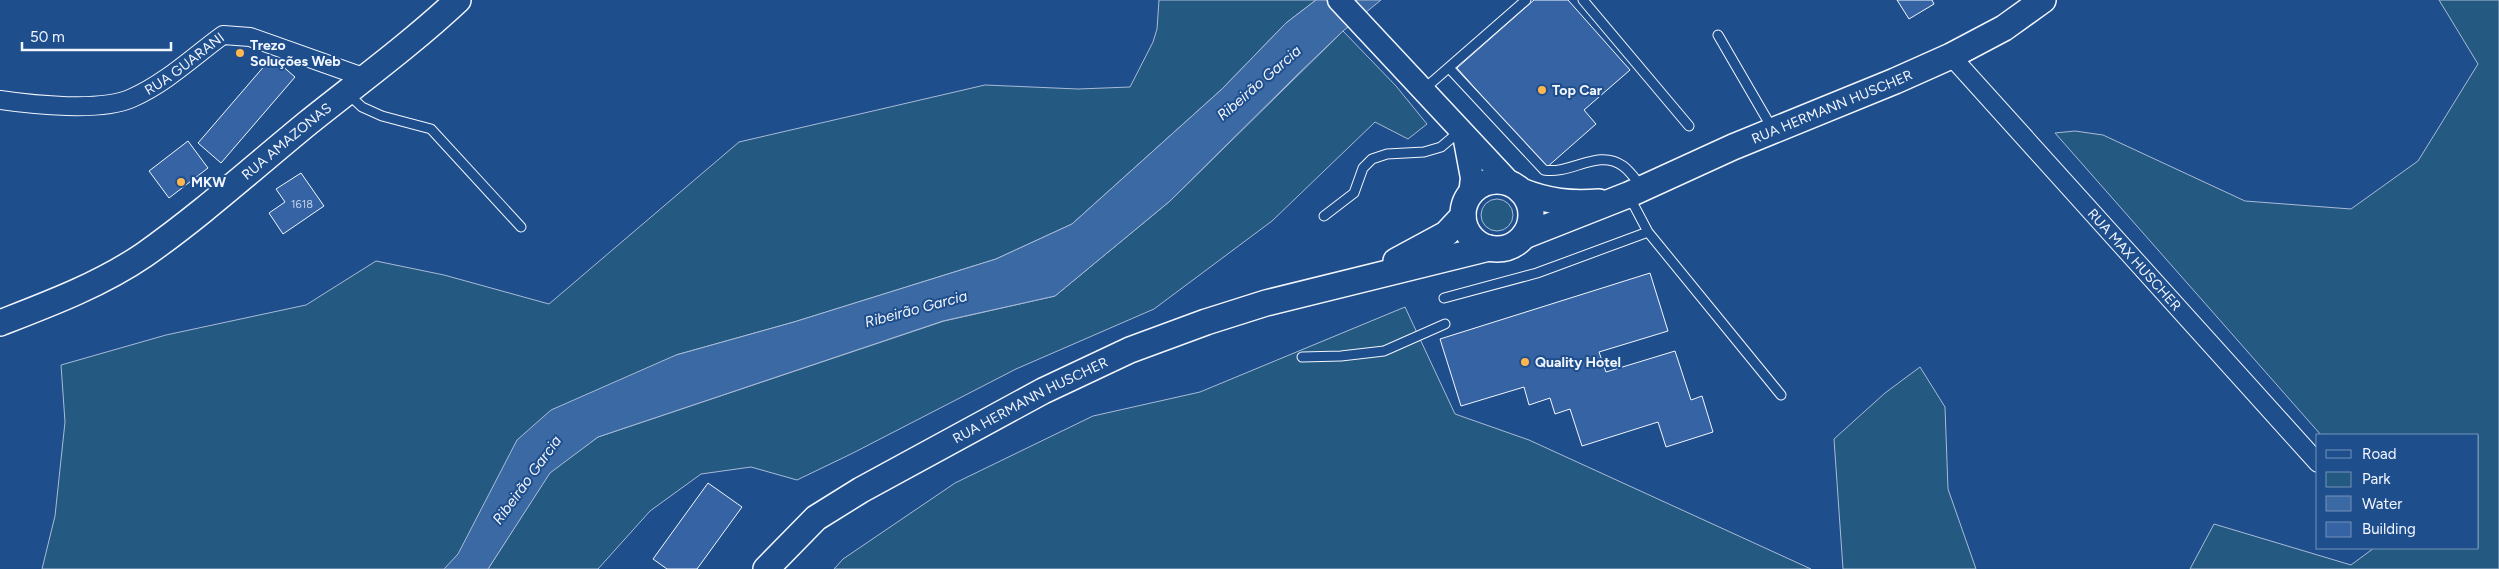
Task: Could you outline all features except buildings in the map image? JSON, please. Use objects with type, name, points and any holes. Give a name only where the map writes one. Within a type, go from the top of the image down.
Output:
[{"type":"main road","name":"RUA AMAZONAS","points":[[0,323],[96,283],[143,256],[192,219],[355,84],[428,28],[458,0]]},
{"type":"main road","name":"RUA HERMANN HUSCHER","points":[[1524,236],[1629,195],[1774,130],[1952,56],[2004,28],[2044,0]]},
{"type":"main road","points":[[1495,181],[1515,187],[1531,208],[1532,218],[1524,236],[1514,244],[1502,248],[1489,248],[1471,236],[1467,205],[1481,185],[1495,181]]},
{"type":"main road","name":"RUA HERMANN HUSCHER","points":[[1515,187],[1546,201],[1580,204],[1629,195]]},
{"type":"main road","name":"RUA HERMANN HUSCHER","points":[[766,569],[816,518],[861,490],[1043,391],[1130,350],[1206,322],[1326,287],[1379,268],[1422,248],[1446,234],[1467,205]]},
{"type":"main road","name":"RUA HERMANN HUSCHER","points":[[1326,287],[1380,276],[1489,248]]},
{"type":"street","points":[[1339,0],[1422,91],[1515,187]]},
{"type":"street","name":"RUA GUARANI","points":[[0,100],[27,104],[85,106],[130,99],[154,87],[223,35],[250,37],[279,45],[355,84]]},
{"type":"street","name":"RUA MAX HUSCHER","points":[[1952,56],[2316,461]]},
{"type":"street","points":[[1462,133],[1472,178],[1467,205]]},
{"type":"lane","points":[[1422,91],[1526,0]]},
{"type":"lane","points":[[1583,0],[1689,126]]},
{"type":"lane","points":[[1718,34],[1774,130]]},
{"type":"lane","points":[[1448,68],[1544,170],[1560,171],[1604,158],[1624,166],[1629,195],[1648,232],[1781,395]]},
{"type":"lane","points":[[355,84],[362,107],[382,116],[431,130],[521,227]]},
{"type":"lane","points":[[1324,216],[1354,193],[1363,168],[1372,159],[1387,154],[1424,152],[1441,147],[1462,133]]},
{"type":"lane","points":[[1444,298],[1537,274],[1648,232]]},
{"type":"lane","points":[[1302,358],[1384,351],[1445,324]]},
{"type":"green space","points":[[1159,0],[1316,0],[1286,23],[1222,89],[1072,224],[996,259],[794,322],[676,355],[444,569],[42,569],[55,516],[65,422],[61,365],[166,335],[306,305],[376,261],[444,275],[549,304],[739,142],[985,85],[1078,89],[1130,87],[1153,42],[1157,29]]},
{"type":"green space","points":[[2439,0],[2499,0],[2499,569],[2190,569],[2214,524],[2351,565],[2373,549],[2479,549],[2479,434],[2320,434],[2055,133],[2075,131],[2103,135],[2245,201],[2351,209],[2418,161],[2478,64]]},
{"type":"green space","points":[[1343,31],[1396,86],[1427,124],[1408,139],[1375,122],[1272,221],[1154,309],[1016,369],[797,480],[751,467],[701,474],[650,511],[598,569],[488,569],[550,472],[598,437],[944,321],[1055,296],[1170,201]]},
{"type":"green space","points":[[1497,199],[1503,200],[1508,204],[1512,209],[1512,221],[1508,226],[1503,230],[1497,231],[1491,230],[1486,226],[1482,221],[1481,215],[1482,209],[1486,204],[1491,200]]},
{"type":"green space","points":[[1405,307],[1455,414],[1529,440],[1811,569],[834,569],[843,559],[955,483],[1093,416],[1200,392]]},
{"type":"green space","points":[[1920,367],[1945,407],[1948,489],[1976,569],[1843,569],[1834,439],[1885,393]]},
{"type":"water","name":"Ribeirão Garcia","points":[[1316,0],[1381,0],[1343,31],[1170,201],[1055,296],[943,321],[598,437],[550,473],[488,569],[444,569],[458,554],[517,440],[551,410],[676,355],[794,322],[996,259],[1072,224],[1222,89],[1286,23]]},
{"type":"place","name":"Trezo Soluções Web","points":[[240,53]]},
{"type":"place","name":"Top Car","points":[[1542,90]]},
{"type":"place","name":"MKW","points":[[181,182]]},
{"type":"place","name":"Quality Hotel","points":[[1525,362]]}]
